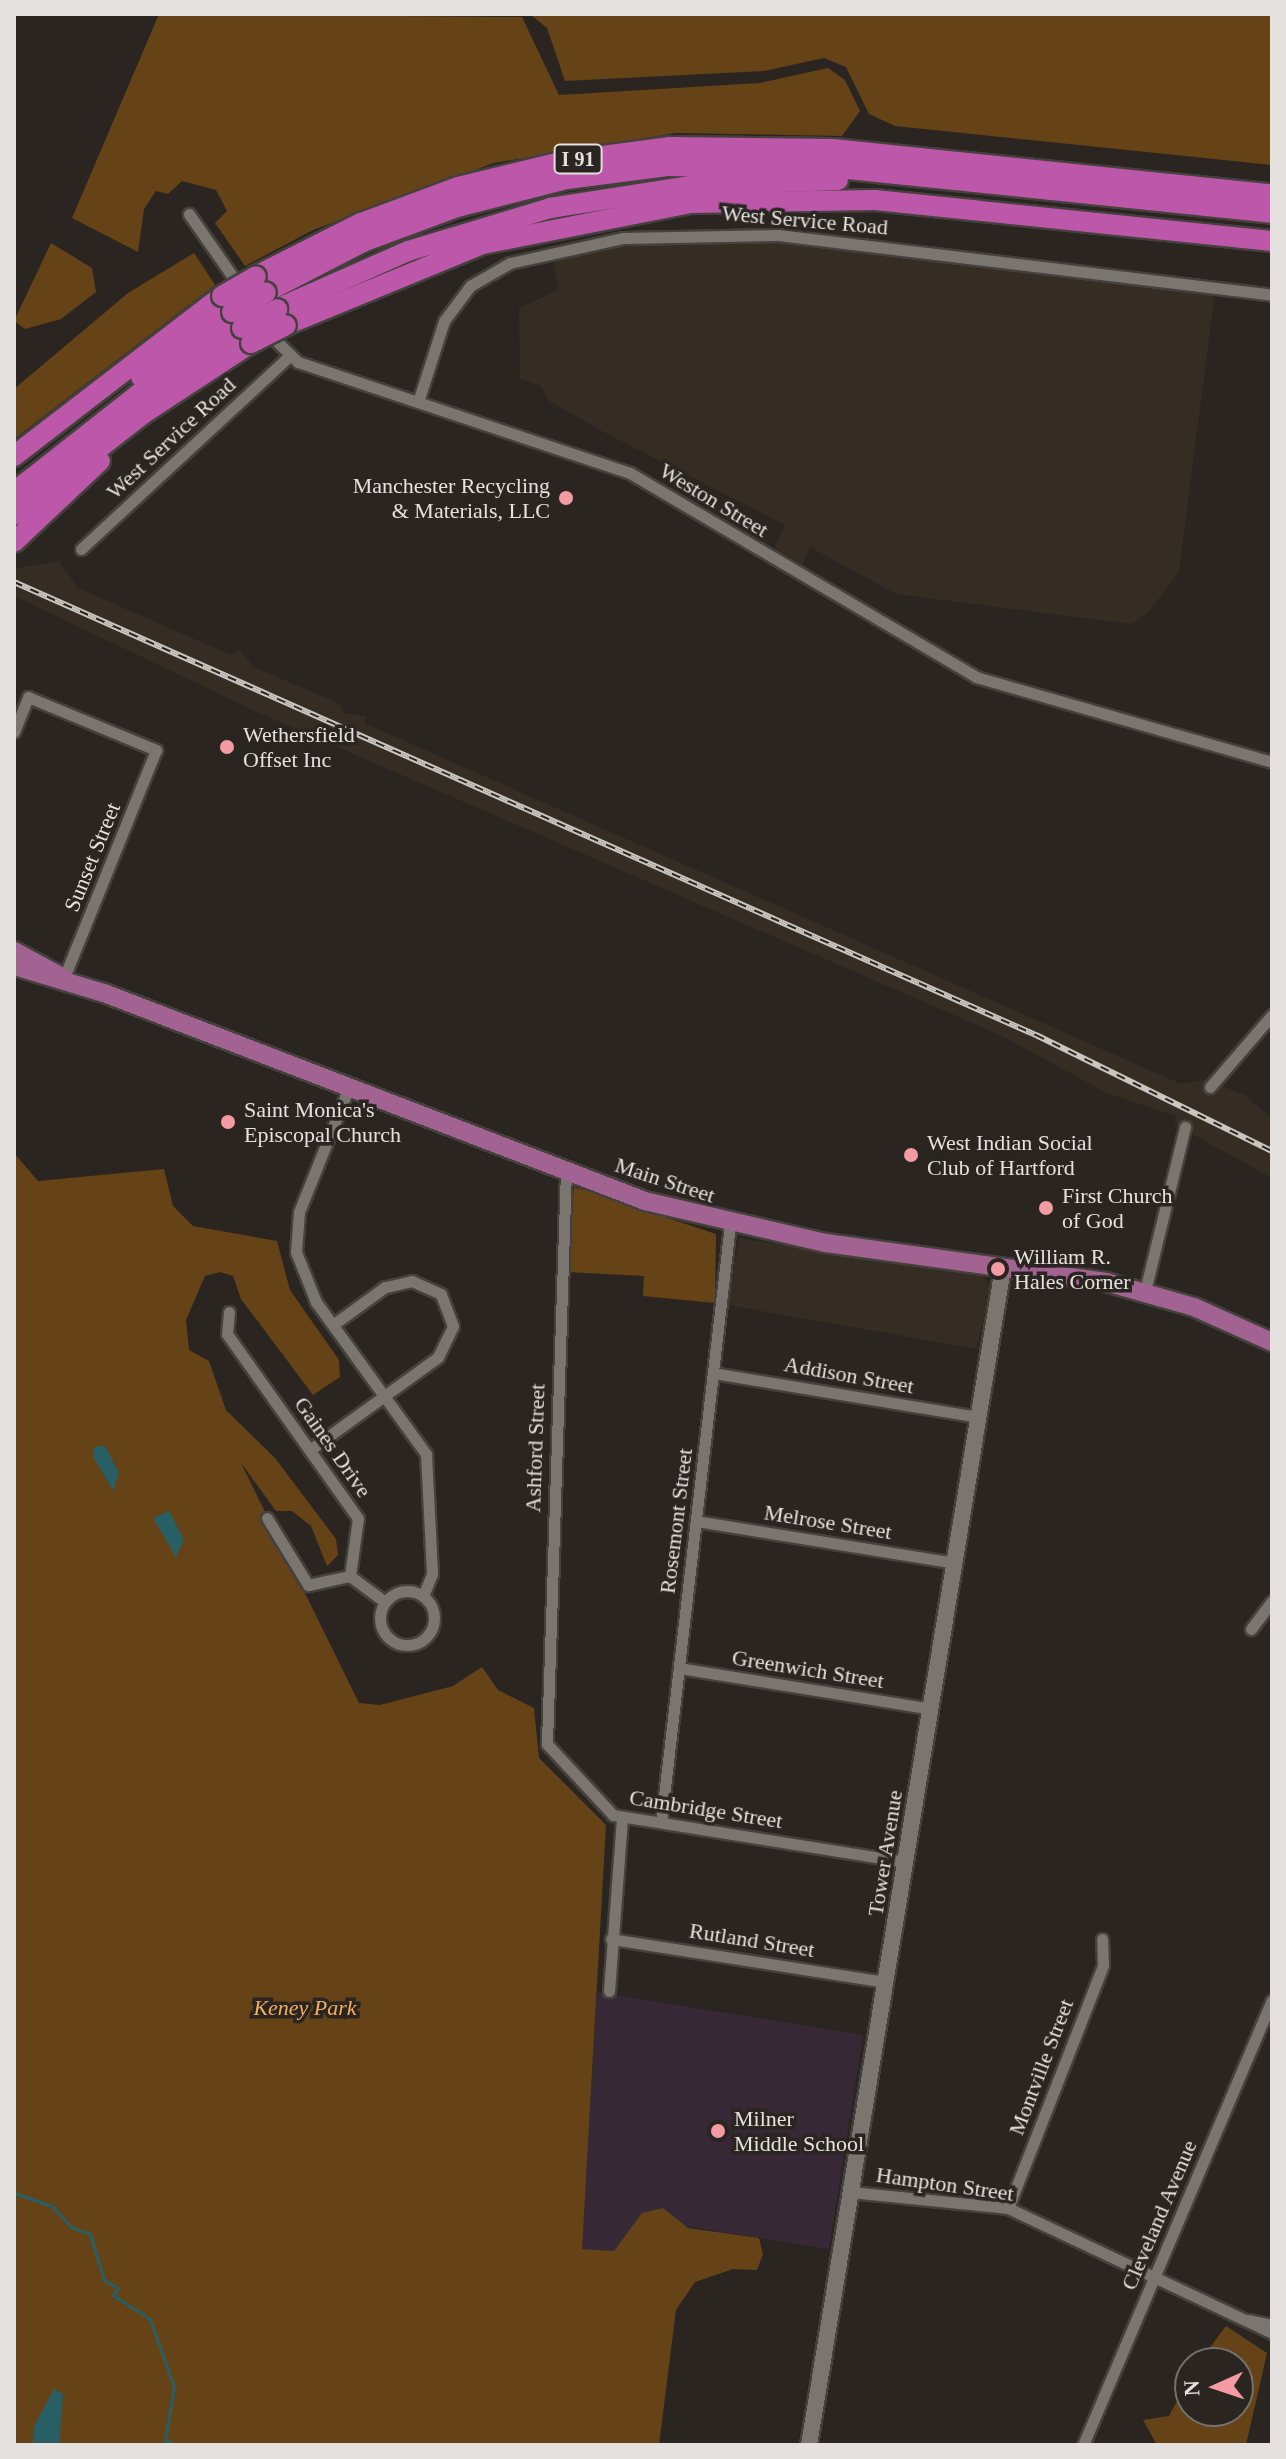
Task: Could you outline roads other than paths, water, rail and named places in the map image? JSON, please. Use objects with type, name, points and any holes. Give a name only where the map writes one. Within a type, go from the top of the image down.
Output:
[{"type":"highway","name":"I 91","points":[[14,456],[444,191],[548,164],[653,148],[823,148],[1272,194]]},
{"type":"highway","points":[[14,480],[237,320],[381,234],[469,204],[667,166],[838,168],[1272,213]]},
{"type":"highway","points":[[271,300],[483,226],[585,200],[697,185],[875,182],[1272,222]]},
{"type":"highway","name":"I 91","points":[[271,300],[483,244],[691,203],[875,200],[1272,241]]},
{"type":"highway","name":"I 91","points":[[14,515],[143,414],[237,320]]},
{"type":"highway","points":[[14,492],[237,320]]},
{"type":"highway","points":[[14,542],[143,414]]},
{"type":"main road","points":[[14,951],[64,978]]},
{"type":"main road","points":[[14,966],[64,978]]},
{"type":"main road","name":"Main Street","points":[[64,978],[566,1170],[730,1225],[1145,1291],[1272,1342]]},
{"type":"main road","name":"Tower Avenue","points":[[809,2445],[1003,1268]]},
{"type":"street","points":[[189,214],[288,357]]},
{"type":"street","name":"West Service Road","points":[[418,402],[444,321],[470,286],[510,263],[623,238],[778,235],[1272,295]]},
{"type":"street","name":"Weston Street","points":[[288,357],[630,473],[976,677],[1272,762]]},
{"type":"street","name":"West Service Road","points":[[81,549],[288,357]]},
{"type":"street","name":"Sunset Street","points":[[14,732],[28,697],[156,750],[64,978]]},
{"type":"street","points":[[1210,1087],[1272,1015]]},
{"type":"street","points":[[349,1087],[297,1231],[300,1275],[385,1394],[430,1469],[432,1574],[423,1596]]},
{"type":"street","points":[[1145,1291],[1185,1127]]},
{"type":"street","name":"Ashford Street","points":[[546,1727],[566,1170]]},
{"type":"street","name":"Rosemont Street","points":[[661,1822],[730,1225]]},
{"type":"street","points":[[311,1449],[449,1343],[453,1317],[441,1294],[422,1282],[395,1283],[334,1324]]},
{"type":"street","name":"Gaines Drive","points":[[229,1312],[227,1334],[358,1518],[350,1576]]},
{"type":"street","name":"Addison Street","points":[[713,1373],[978,1417]]},
{"type":"street","points":[[267,1518],[308,1585],[350,1576],[385,1602]]},
{"type":"street","name":"Melrose Street","points":[[696,1521],[954,1563]]},
{"type":"street","points":[[401,1591],[423,1596],[434,1611],[432,1630],[410,1646],[385,1634],[385,1602],[401,1591]]},
{"type":"street","points":[[1251,1629],[1272,1601]]},
{"type":"street","name":"Greenwich Street","points":[[679,1668],[931,1709]]},
{"type":"street","name":"Cambridge Street","points":[[546,1727],[557,1761],[622,1817],[906,1862]]},
{"type":"street","points":[[609,1991],[622,1817]]},
{"type":"street","name":"Rutland Street","points":[[611,1939],[886,1982]]},
{"type":"street","name":"Montville Street","points":[[1008,2208],[1103,1965],[1102,1939]]},
{"type":"street","name":"Cleveland Avenue","points":[[1083,2445],[1272,2000]]},
{"type":"street","name":"Hampton Street","points":[[851,2192],[1008,2208],[1272,2333]]},
{"type":"street","name":"Hampton Street","points":[[1248,2320],[1272,2325]]},
{"type":"water","points":[[95,1446],[105,1446],[119,1473],[113,1491],[93,1456]]},
{"type":"water","points":[[169,1511],[184,1540],[176,1557],[153,1518]]},
{"type":"water","points":[[54,2389],[63,2394],[59,2445],[33,2445],[34,2426]]},
{"type":"waterway","points":[[14,2193],[52,2206],[71,2227],[90,2234],[104,2280],[118,2288],[113,2295],[150,2319],[174,2387],[165,2440],[175,2445]]},
{"type":"railway","points":[[14,582],[1036,1035],[1272,1151]]},
{"type":"place","name":"Manchester Recycling & Materials, LLC","points":[[566,498]]},
{"type":"place","name":"Wethersfield Offset Inc","points":[[227,747]]},
{"type":"place","name":"Saint Monica's Episcopal Church","points":[[228,1122]]},
{"type":"place","name":"West Indian Social Club of Hartford","points":[[911,1155]]},
{"type":"place","name":"First Church of God","points":[[1046,1208]]},
{"type":"place","name":"William R. Hales Corner","points":[[998,1269]]},
{"type":"place","name":"Milner Middle School","points":[[718,2131]]},
{"type":"park label","name":"Keney Park","points":[[305,2008]]}]
